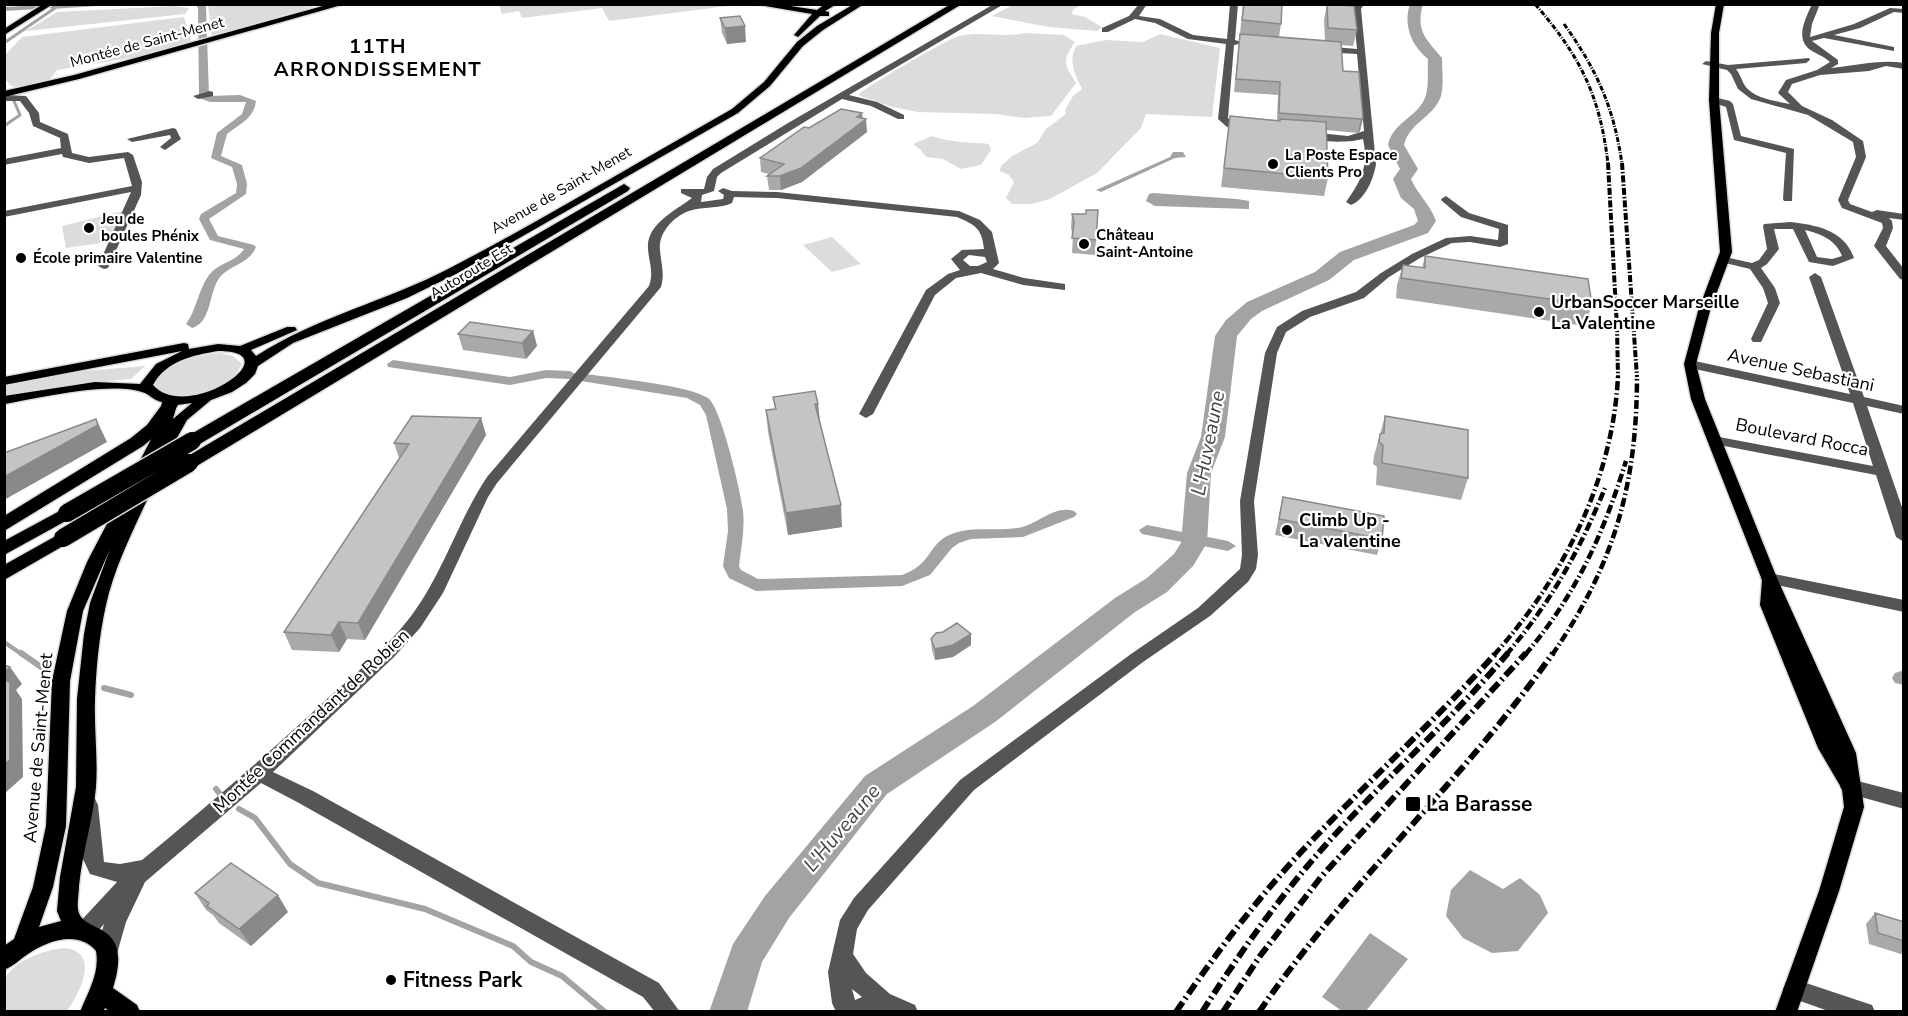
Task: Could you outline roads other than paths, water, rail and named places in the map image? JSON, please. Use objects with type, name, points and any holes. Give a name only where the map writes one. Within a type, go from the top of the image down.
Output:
[{"type":"highway","name":"Autoroute Est","points":[[4,549],[939,4]]},
{"type":"highway","name":"Autoroute Est","points":[[4,573],[957,4]]},
{"type":"highway","points":[[4,525],[137,442],[153,429],[160,398]]},
{"type":"main road","points":[[4,33],[49,4]]},
{"type":"main road","name":"Montée de Saint-Menet","points":[[4,95],[342,4]]},
{"type":"main road","points":[[758,4],[798,11],[814,18],[837,14],[857,6]]},
{"type":"main road","points":[[763,5],[818,4]]},
{"type":"main road","name":"Avenue de Saint-Menet","points":[[241,350],[442,272],[714,118],[748,93],[788,44],[822,9],[833,4]]},
{"type":"main road","points":[[1720,4],[1710,64],[1718,136],[1726,252],[1725,260],[1704,311],[1690,363],[1698,399],[1768,578],[1768,605],[1827,748],[1850,787],[1854,807],[1829,891],[1786,1011]]},
{"type":"main road","name":"Avenue de Saint-Menet","points":[[210,396],[241,380],[250,371],[252,364],[303,333],[403,295],[454,272],[718,121],[751,99],[771,80],[800,44],[820,28],[857,6]]},
{"type":"main road","points":[[4,381],[257,336],[362,304]]},
{"type":"main road","points":[[73,368],[174,359],[209,348],[241,350],[248,353],[252,364]]},
{"type":"main road","name":"Avenue de Saint-Menet","points":[[23,944],[43,887],[56,826],[61,681],[75,611],[95,562],[165,426],[160,398],[146,385],[159,367],[174,359]]},
{"type":"main road","points":[[4,400],[99,384],[124,385],[160,398],[177,400],[210,396]]},
{"type":"main road","points":[[81,931],[67,911],[86,787],[86,699],[92,634],[98,603],[118,547],[171,434],[188,410],[210,396]]},
{"type":"main road","points":[[4,960],[23,944],[55,930],[81,931],[96,936],[108,950],[108,972],[97,1002],[129,1011]]},
{"type":"street","name":"Montée Commandant de Robien","points":[[81,931],[124,888],[260,772],[388,653],[414,624],[435,592],[481,497],[492,480],[655,287],[660,270],[653,248],[663,225],[703,195],[717,171],[840,96],[1000,4]]},
{"type":"street","points":[[1105,30],[1134,16],[1143,4]]},
{"type":"street","points":[[1234,4],[1223,119],[1230,124],[1254,130]]},
{"type":"street","points":[[1298,134],[1352,138],[1366,135],[1369,132],[1357,9],[1360,4]]},
{"type":"street","points":[[1797,108],[1797,105],[1782,93],[1789,82],[1819,72],[1835,62],[1811,47],[1807,40],[1806,31],[1816,4]]},
{"type":"street","points":[[1807,40],[1857,26],[1893,10],[1904,11]]},
{"type":"street","points":[[1134,16],[1157,21],[1191,37],[1254,44]]},
{"type":"street","points":[[1825,36],[1891,49]]},
{"type":"street","points":[[1308,48],[1360,50]]},
{"type":"street","points":[[1710,64],[1728,67],[1806,60]]},
{"type":"street","points":[[1819,72],[1869,68],[1886,63],[1904,66]]},
{"type":"street","points":[[1728,67],[1738,74],[1741,87],[1748,93],[1773,105],[1797,108],[1847,132],[1858,141],[1861,157],[1842,200],[1846,206],[1887,221],[1888,228],[1880,246],[1904,277]]},
{"type":"street","points":[[23,98],[27,92],[57,82]]},
{"type":"street","points":[[198,96],[210,94]]},
{"type":"street","points":[[4,95],[23,98],[34,113],[36,124],[65,136],[67,155],[80,159],[128,155],[133,150],[130,127]]},
{"type":"street","points":[[840,96],[874,104],[901,117]]},
{"type":"street","points":[[1714,100],[1730,106],[1737,138],[1792,152],[1788,200]]},
{"type":"street","points":[[132,139],[173,131],[176,139],[165,147]]},
{"type":"street","points":[[1351,202],[1370,175],[1370,147],[1366,135]]},
{"type":"street","points":[[4,162],[66,150]]},
{"type":"street","points":[[104,266],[136,195],[137,182],[128,155]]},
{"type":"street","points":[[4,214],[137,188]]},
{"type":"street","points":[[681,191],[730,197]]},
{"type":"street","name":"Montée Commandant de Robien","points":[[703,195],[717,205],[730,197],[777,195],[940,212]]},
{"type":"street","points":[[907,1011],[884,1003],[852,1011],[843,1003],[839,972],[847,927],[861,904],[967,785],[1137,658],[1204,612],[1242,578],[1248,569],[1250,555],[1247,501],[1270,353],[1275,340],[1281,330],[1306,314],[1360,295],[1408,261],[1450,240],[1500,244],[1504,242],[1504,227],[1466,215],[1446,199]]},
{"type":"street","points":[[866,414],[930,292],[955,270],[958,256],[972,251],[982,240],[977,228],[964,220],[940,212]]},
{"type":"street","points":[[940,212],[968,217],[983,227],[988,234],[992,259]]},
{"type":"street","points":[[1868,213],[1904,217]]},
{"type":"street","points":[[1754,267],[1762,262],[1773,249],[1768,226],[1798,228],[1832,235],[1844,244],[1848,254],[1846,261],[1820,263],[1813,260],[1798,228]]},
{"type":"street","points":[[972,251],[992,259],[1010,275]]},
{"type":"street","points":[[977,269],[992,259]]},
{"type":"street","points":[[1725,260],[1754,267],[1769,288],[1774,303],[1757,339]]},
{"type":"street","points":[[955,270],[977,269],[1010,275],[1023,281],[1061,287]]},
{"type":"street","points":[[1815,277],[1904,537]]},
{"type":"street","name":"Avenue Sebastiani","points":[[1690,363],[1904,410]]},
{"type":"street","name":"Boulevard Rocca","points":[[1714,440],[1882,472]]},
{"type":"street","points":[[1768,578],[1904,606]]},
{"type":"street","points":[[260,772],[276,784],[368,831],[651,990],[669,1011]]},
{"type":"street","name":"Montée Commandant de Robien","points":[[86,787],[93,859],[97,868],[111,874],[125,874],[148,867]]},
{"type":"street","points":[[1850,787],[1904,801]]},
{"type":"street","name":"Montée Commandant de Robien","points":[[108,950],[116,920],[127,898],[148,867]]},
{"type":"street","points":[[843,957],[858,980],[884,1003]]},
{"type":"street","points":[[1794,989],[1864,1011]]},
{"type":"waterway","points":[[52,7],[122,4]]},
{"type":"waterway","points":[[199,4],[202,7],[203,41]]},
{"type":"waterway","name":"L'Huveaune","points":[[728,1012],[746,956],[777,907],[876,785],[984,714],[1125,605],[1157,585],[1184,560],[1194,543],[1199,473],[1213,437],[1226,336],[1234,324],[1254,306],[1322,276],[1347,256],[1421,229],[1427,221],[1422,207],[1410,198],[1402,179],[1409,169],[1396,145],[1402,131],[1430,103],[1434,92],[1435,58],[1424,48],[1417,34],[1414,19],[1417,4]]},
{"type":"waterway","points":[[4,9],[39,7]]},
{"type":"waterway","points":[[4,43],[55,8]]},
{"type":"waterway","points":[[192,324],[200,313],[209,285],[217,273],[245,256],[250,247],[214,238],[204,219],[205,216],[241,194],[242,184],[237,165],[216,158],[222,133],[245,116],[251,101],[240,98],[204,98],[203,44]]},
{"type":"waterway","points":[[4,126],[20,115],[14,101]]},
{"type":"waterway","points":[[393,364],[510,381],[546,374],[570,375]]},
{"type":"waterway","points":[[586,378],[691,395],[705,402],[713,415],[735,509],[736,531],[731,566],[735,574],[756,585],[902,580],[927,569],[946,544],[954,539],[979,533],[1023,532],[1069,514]]},
{"type":"waterway","points":[[1147,530],[1228,546]]},
{"type":"waterway","points":[[4,642],[23,655]]},
{"type":"waterway","points":[[21,653],[44,669]]},
{"type":"waterway","points":[[104,688],[131,695]]},
{"type":"waterway","points":[[216,789],[220,794]]},
{"type":"waterway","points":[[239,809],[255,818],[290,864],[318,883],[425,909],[513,946],[531,962],[562,976],[605,1012]]},
{"type":"railway","points":[[1535,4],[1564,41],[1585,78],[1600,117],[1608,164]]},
{"type":"railway","points":[[1564,24],[1586,57],[1602,90],[1614,125],[1622,164]]},
{"type":"railway","points":[[1608,163],[1618,376]]},
{"type":"railway","points":[[1622,163],[1637,377]]},
{"type":"railway","points":[[1494,655],[1542,594],[1580,526],[1595,490],[1606,453],[1614,415],[1618,376]]},
{"type":"railway","points":[[1552,655],[1591,589],[1618,523],[1632,453],[1637,377]]},
{"type":"railway","points":[[1525,655],[1559,610],[1586,563],[1608,514],[1626,461]]},
{"type":"railway","points":[[1506,655],[1537,616],[1563,576],[1605,488]]},
{"type":"railway","points":[[1176,1012],[1205,970],[1268,889],[1326,826],[1496,653]]},
{"type":"railway","points":[[1202,1012],[1263,923],[1313,859],[1508,653]]},
{"type":"railway","points":[[1223,1012],[1260,956],[1321,877],[1526,653]]},
{"type":"railway","points":[[1259,1012],[1293,965],[1367,876],[1482,745],[1553,653]]},
{"type":"place","name":"La Poste Espace Clients Pro","points":[[1273,164]]},
{"type":"place","name":"Jeu de boules Phénix","points":[[89,228]]},
{"type":"place","name":"Château Saint-Antoine","points":[[1084,244]]},
{"type":"place","name":"École primaire Valentine","points":[[21,258]]},
{"type":"place","name":"UrbanSoccer Marseille La Valentine","points":[[1539,312]]},
{"type":"place","name":"Climb Up - La valentine","points":[[1287,530]]},
{"type":"place","name":"La Barasse","points":[[1413,804]]},
{"type":"place","name":"Fitness Park","points":[[391,980]]},
{"type":"district","name":"11TH ARRONDISSEMENT","points":[[378,58]]}]
